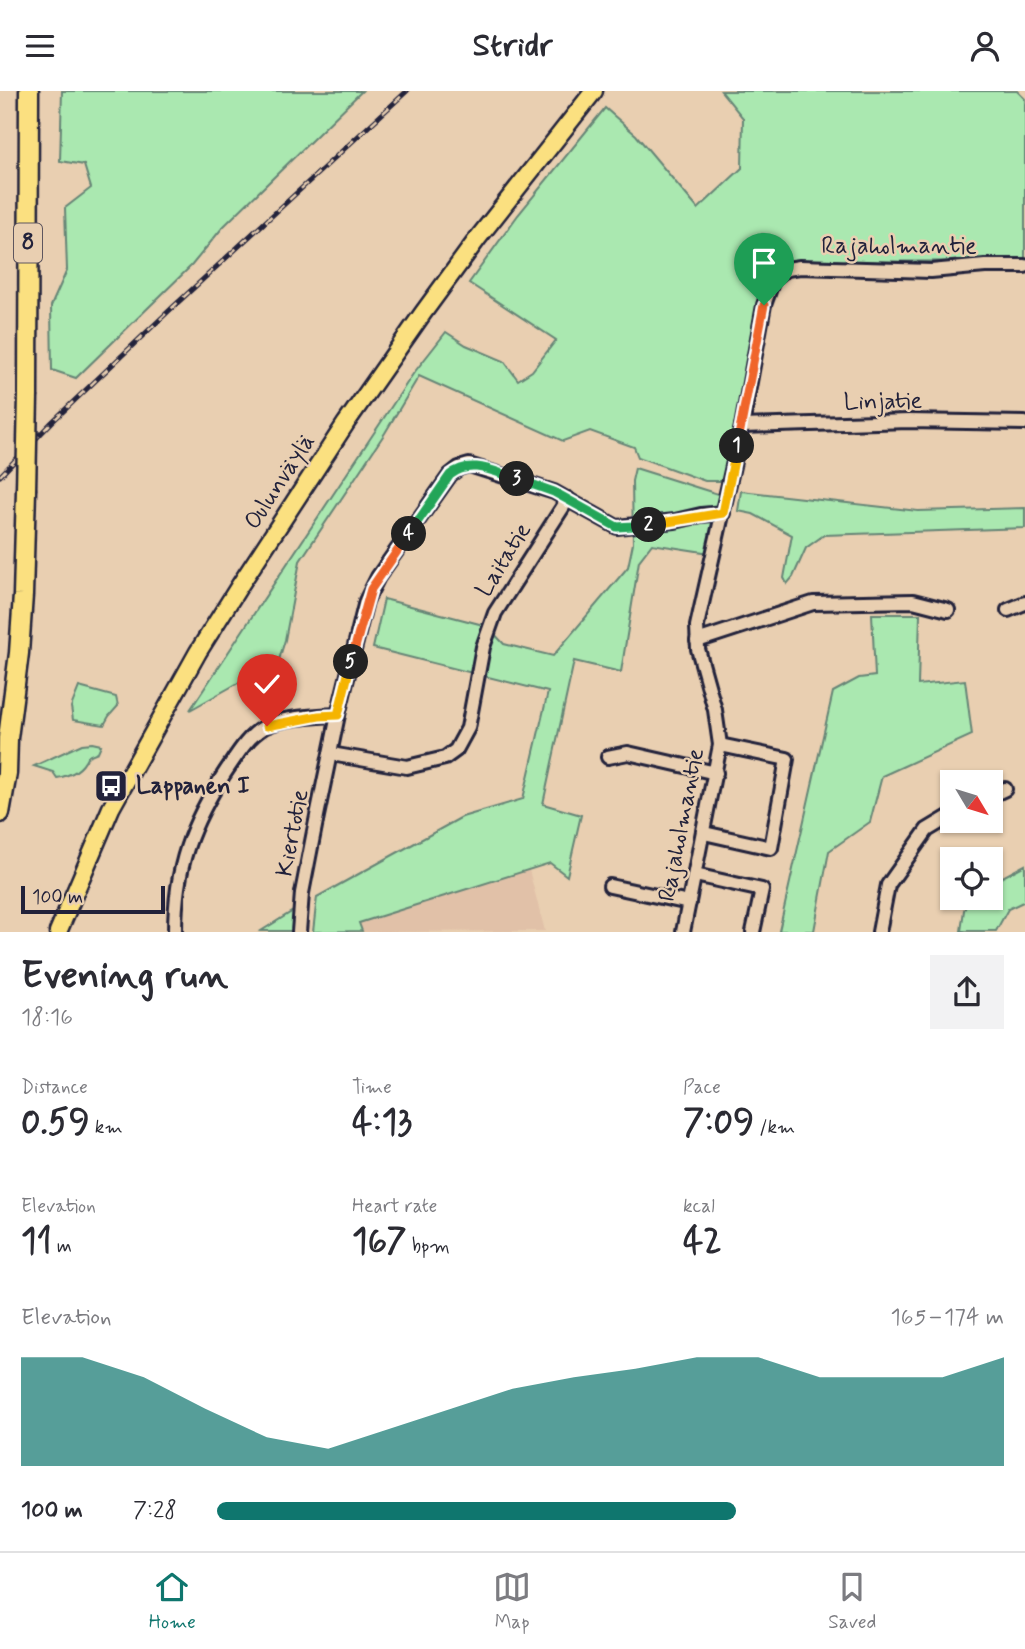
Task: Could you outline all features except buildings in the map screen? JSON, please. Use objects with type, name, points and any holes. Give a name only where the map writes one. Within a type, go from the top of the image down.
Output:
[{"type":"highway","name":"8","points":[[0,813],[7,773],[8,738],[23,595],[28,396],[29,91]]},
{"type":"highway","name":"8","points":[[0,772],[8,738]]},
{"type":"main road","name":"Oulunväylä","points":[[58,932],[111,808],[198,652],[240,585],[346,423],[424,313],[478,238],[594,91]]},
{"type":"street","name":"Rajaholmantie","points":[[683,932],[720,744],[715,710],[697,641],[697,627],[742,426],[764,305],[774,277],[787,269],[800,267],[931,271],[985,266],[1025,266]]},
{"type":"street","name":"Linjatie","points":[[742,426],[909,421],[1025,423]]},
{"type":"street","name":"Kiertotie","points":[[299,932],[302,893],[338,715],[371,589],[450,475],[469,465],[544,488],[617,527],[723,513]]},
{"type":"street","name":"Laitatie","points":[[331,754],[407,767],[445,758],[456,750],[468,728],[483,647],[495,613],[568,499]]},
{"type":"street","points":[[697,641],[813,603],[914,601],[948,610]]},
{"type":"street","points":[[1008,610],[1025,603]]},
{"type":"street","points":[[175,932],[175,898],[192,832],[211,794],[241,748],[254,734],[267,726],[338,715]]},
{"type":"street","points":[[704,833],[771,848],[787,759],[720,744]]},
{"type":"street","points":[[608,757],[628,753],[716,773]]},
{"type":"street","points":[[879,932],[888,885],[927,830],[940,822]]},
{"type":"street","points":[[695,875],[762,890],[753,932]]},
{"type":"street","points":[[610,886],[689,903]]},
{"type":"shaded area","points":[[529,870],[545,931],[362,932],[359,923]]},
{"type":"green space","points":[[62,91],[362,91],[223,227],[192,265],[76,378],[52,370],[51,306],[67,270],[65,208],[91,188],[84,165],[60,161]]},
{"type":"green space","points":[[721,91],[1017,91],[1025,99],[1025,261],[793,262],[781,259],[778,238],[762,234],[753,243],[753,263],[765,279],[727,481],[705,481],[638,457],[634,447],[590,431],[563,441],[419,376],[385,433],[300,561],[285,640],[272,683],[240,682],[190,710],[413,374],[446,332],[466,345],[504,361],[518,380],[532,371],[556,340],[469,283],[518,215],[605,108],[636,135],[698,209],[742,168],[743,118]]},
{"type":"green space","points":[[635,468],[721,495],[710,553],[652,544],[639,561],[621,672],[574,661],[543,804],[581,815],[567,876],[550,863],[359,923],[362,931],[313,932],[317,897],[462,817],[523,799],[548,692],[373,648],[384,599],[487,626],[504,644],[553,656],[628,567],[633,543],[632,481]]},
{"type":"green space","points":[[741,491],[918,511],[1025,508],[1025,528],[824,535],[806,548],[787,584],[784,578],[792,535],[753,514],[738,511]]},
{"type":"green space","points":[[872,614],[920,614],[918,685],[965,680],[972,735],[882,776],[870,822],[829,851],[814,931],[779,931],[833,692],[859,678],[875,676]]},
{"type":"green space","points":[[79,687],[116,697],[118,706],[104,725],[73,720],[71,707]]},
{"type":"green space","points":[[82,744],[101,745],[98,752],[88,756],[80,768],[67,775],[57,778],[53,772],[34,766]]},
{"type":"green space","points":[[1025,865],[1025,901],[1008,909],[996,931],[961,931],[964,910],[1003,910],[1003,877]]},
{"type":"green space","points":[[298,908],[296,931],[261,931]]},
{"type":"railway","points":[[0,476],[52,422],[173,307],[407,91]]},
{"type":"place","name":"Lappanen I","points":[[111,786]]},
{"type":"route","points":[[267,726],[338,715],[371,589],[450,475],[459,468],[469,465],[544,488],[617,527],[626,528],[723,513],[764,305]]}]
